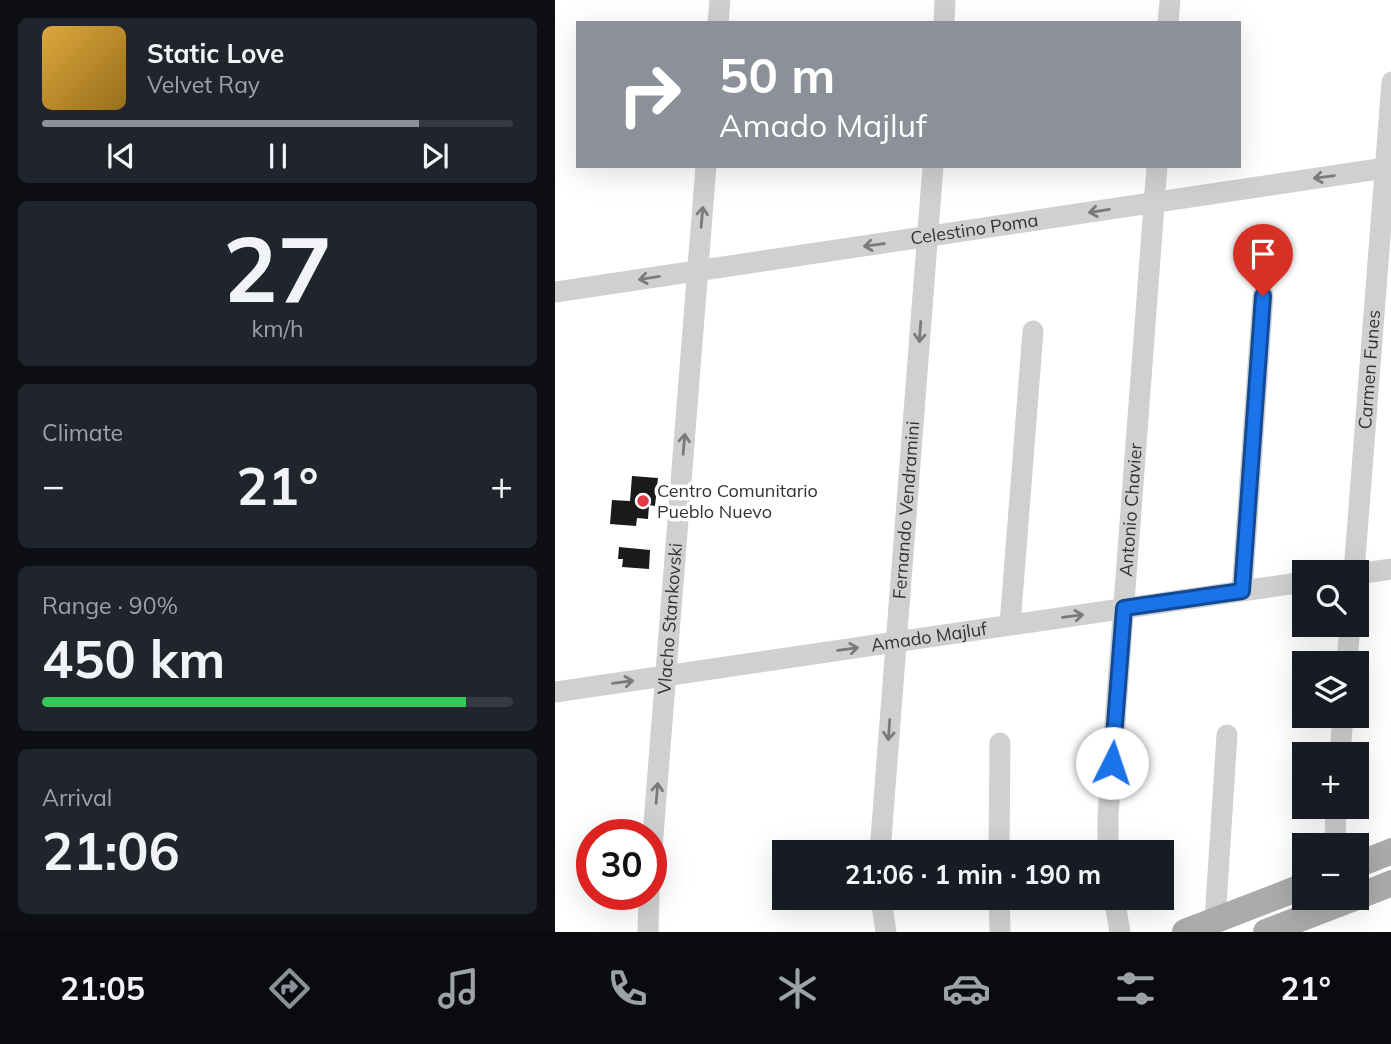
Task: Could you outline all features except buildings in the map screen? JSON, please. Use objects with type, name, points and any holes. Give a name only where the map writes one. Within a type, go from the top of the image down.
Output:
[{"type":"main road","points":[[1369,860],[1391,851]]},
{"type":"main road","points":[[1369,891],[1391,883]]},
{"type":"main road","points":[[1185,932],[1292,891]]},
{"type":"main road","points":[[1266,932],[1320,910]]},
{"type":"street","points":[[718,21],[720,0]]},
{"type":"street","points":[[944,21],[945,0]]},
{"type":"street","points":[[1168,21],[1170,0]]},
{"type":"street","name":"Carmen Funes","points":[[1356,560],[1388,167],[1391,82]]},
{"type":"street","name":"Celestino Poma","points":[[555,292],[1388,167]]},
{"type":"street","name":"Vlacho Stankovski","points":[[654,819],[706,168]]},
{"type":"street","name":"Fernando Vendramini","points":[[881,840],[933,168]]},
{"type":"street","name":"Antonio Chavier","points":[[1108,840],[1157,168]]},
{"type":"street","points":[[1242,591],[1263,296]]},
{"type":"street","points":[[1010,625],[1033,331]]},
{"type":"street","points":[[1369,571],[1391,569]]},
{"type":"street","name":"Amado Majluf","points":[[555,692],[1292,584]]},
{"type":"street","points":[[1215,920],[1227,735]]},
{"type":"street","points":[[999,840],[1000,743]]},
{"type":"street","points":[[1254,905],[1258,932]]},
{"type":"street","points":[[648,932],[649,910]]},
{"type":"street","points":[[883,910],[886,932]]},
{"type":"street","points":[[999,910],[1000,932]]},
{"type":"street","points":[[1116,910],[1120,932]]},
{"type":"place","name":"Centro Comunitario Pueblo Nuevo","points":[[643,501]]},
{"type":"route","points":[[1112,763],[1124,608],[1242,591],[1263,296]]}]
